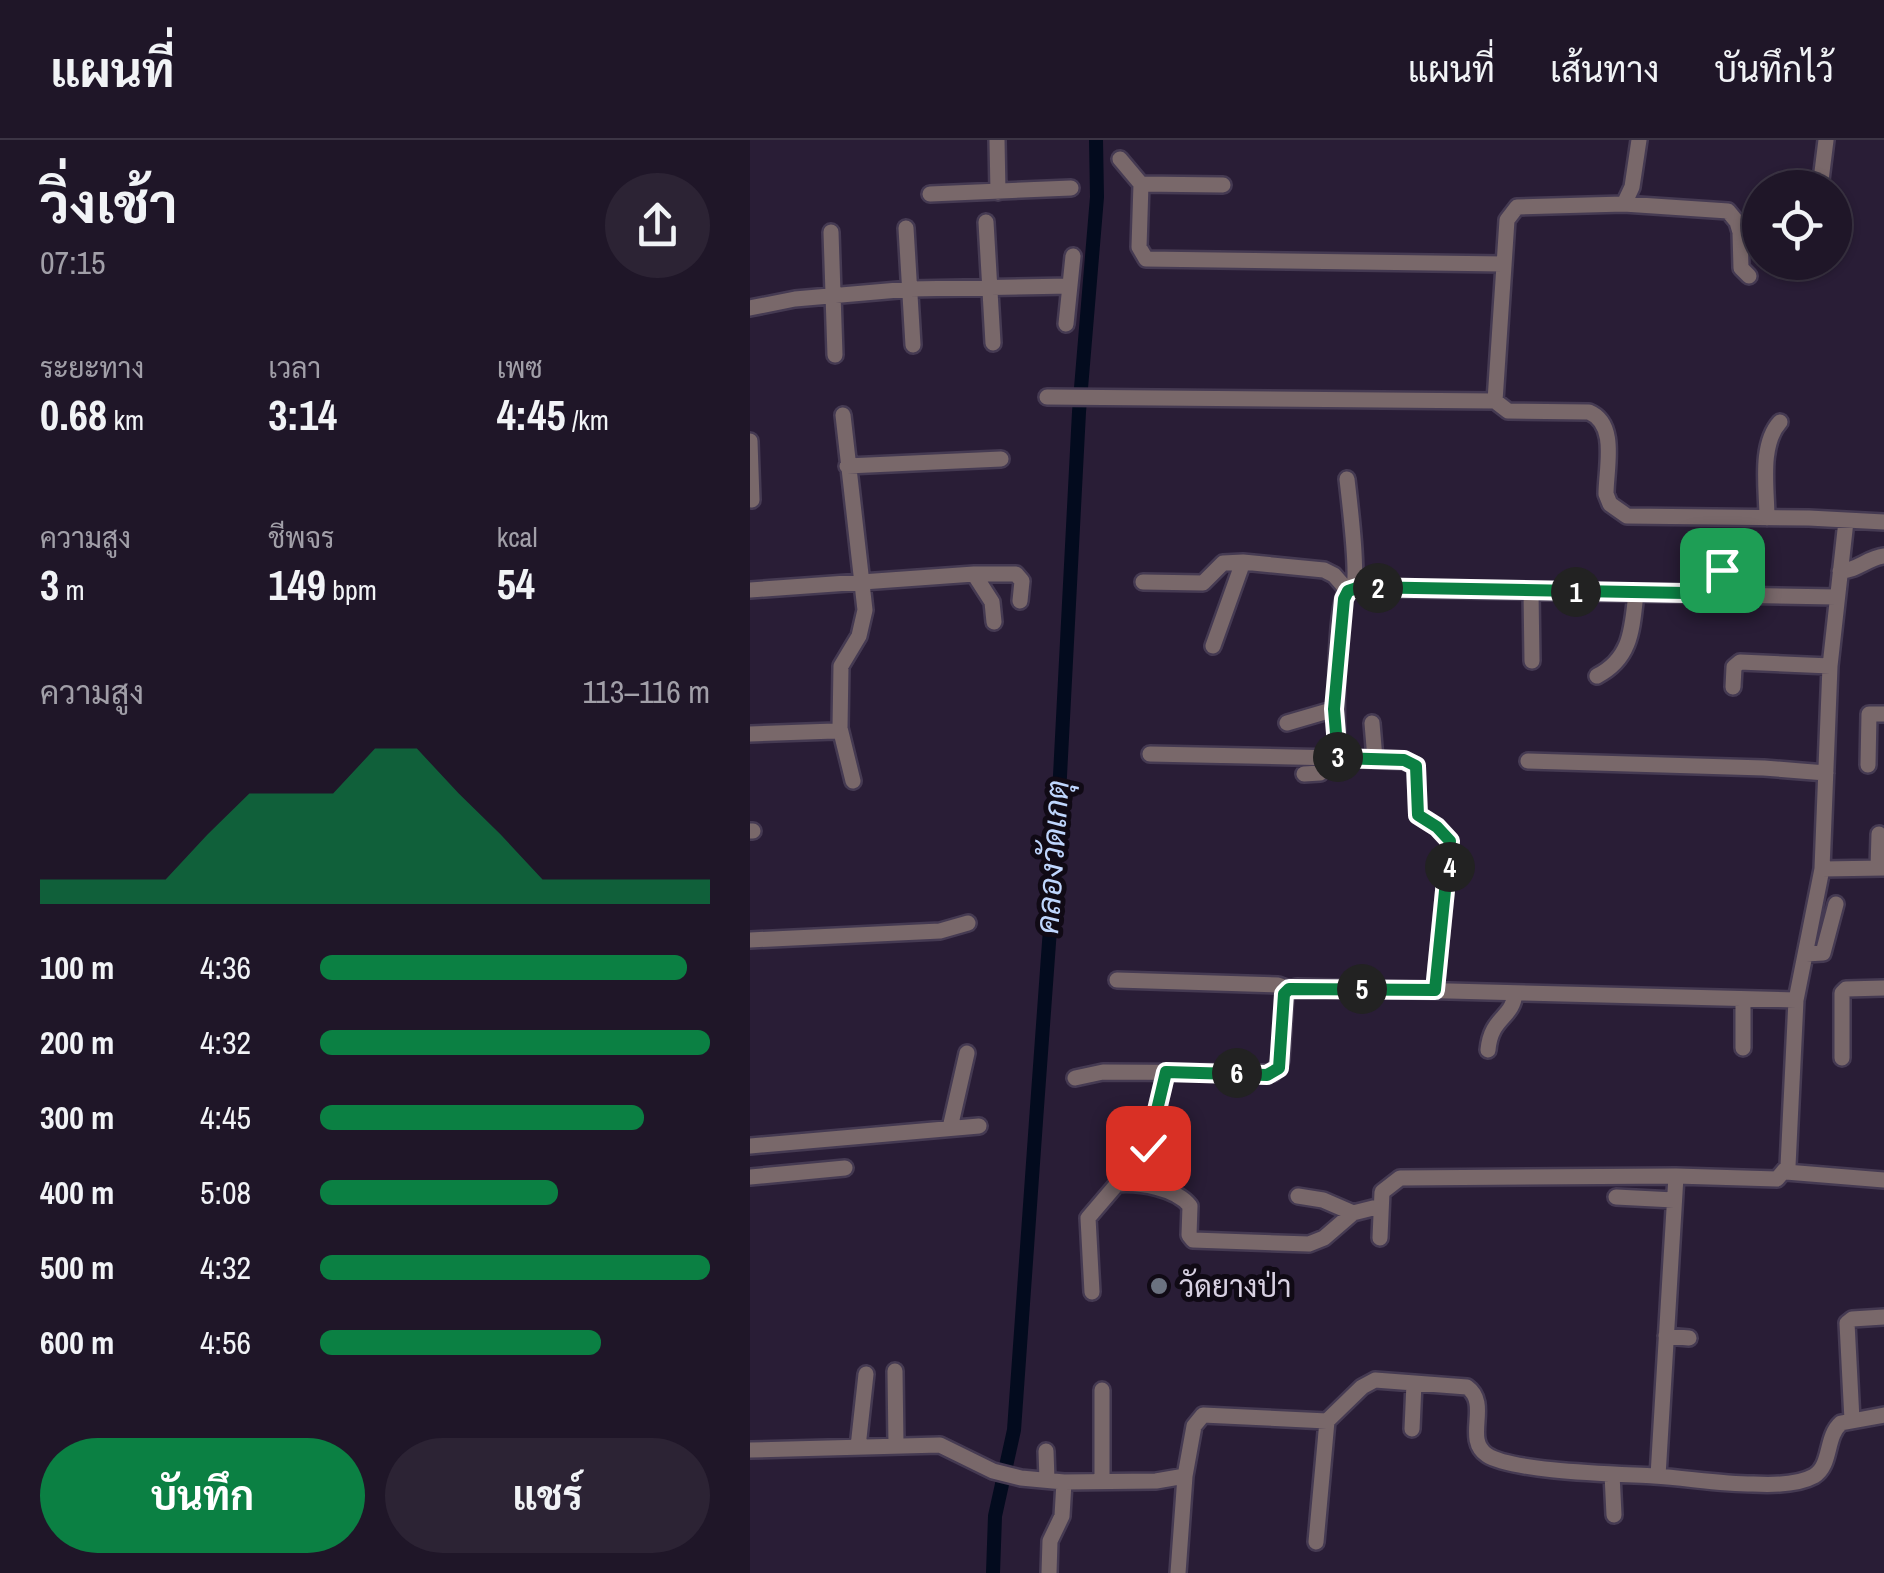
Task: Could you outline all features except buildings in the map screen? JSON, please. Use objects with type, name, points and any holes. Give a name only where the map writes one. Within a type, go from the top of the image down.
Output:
[{"type":"street","points":[[997,140],[998,192]]},
{"type":"street","points":[[1624,204],[1632,187],[1640,140]]},
{"type":"street","points":[[1822,170],[1826,140]]},
{"type":"street","points":[[1120,159],[1142,184],[1139,247],[1146,259],[1503,264]]},
{"type":"street","points":[[1142,184],[1223,186]]},
{"type":"street","points":[[930,194],[1071,188]]},
{"type":"street","points":[[1495,401],[1507,220],[1518,207],[1624,204],[1728,212],[1737,222],[1742,269]]},
{"type":"street","points":[[986,222],[993,343]]},
{"type":"street","points":[[906,228],[914,346]]},
{"type":"street","points":[[831,232],[835,355]]},
{"type":"street","points":[[1066,324],[1074,256]]},
{"type":"street","points":[[750,308],[795,299],[910,290],[1070,286]]},
{"type":"street","points":[[1047,397],[1495,401],[1508,411],[1589,412],[1607,427],[1606,494],[1610,504],[1627,516],[1884,522]]},
{"type":"street","points":[[843,415],[865,610],[859,636],[841,666],[840,728],[852,781]]},
{"type":"street","points":[[1767,518],[1768,447],[1773,429],[1780,422]]},
{"type":"street","points":[[750,441],[752,500]]},
{"type":"street","points":[[847,466],[1001,460]]},
{"type":"street","points":[[1304,774],[1320,773],[1332,758],[1344,599],[1350,590],[1354,534],[1347,479]]},
{"type":"street","points":[[1380,1238],[1385,1186],[1400,1178],[1778,1179],[1786,1172],[1796,1000],[1822,869],[1830,666],[1846,521]]},
{"type":"street","points":[[1840,571],[1884,556]]},
{"type":"street","points":[[1213,646],[1243,562]]},
{"type":"street","points":[[1143,582],[1203,583],[1223,563],[1243,562],[1324,570],[1350,590],[1836,598]]},
{"type":"street","points":[[1703,568],[1736,575],[1740,594]]},
{"type":"street","points":[[974,574],[992,602],[994,622]]},
{"type":"street","points":[[750,590],[974,574],[1020,576],[1020,601]]},
{"type":"street","points":[[1531,591],[1532,661]]},
{"type":"street","points":[[1597,676],[1618,662],[1628,646],[1636,593]]},
{"type":"street","points":[[1733,687],[1734,667],[1740,662],[1830,666]]},
{"type":"street","points":[[1288,723],[1334,709]]},
{"type":"street","points":[[1868,765],[1869,714],[1884,714]]},
{"type":"street","points":[[1372,723],[1376,760]]},
{"type":"street","points":[[750,734],[840,728]]},
{"type":"street","points":[[1150,754],[1404,760],[1416,766],[1418,815],[1450,841],[1435,990]]},
{"type":"street","points":[[1528,762],[1826,773]]},
{"type":"street","points":[[1822,869],[1881,868],[1879,834]]},
{"type":"street","points":[[1806,954],[1823,953],[1836,904]]},
{"type":"street","points":[[750,940],[940,931],[968,923]]},
{"type":"street","points":[[1117,980],[1278,985],[1289,989],[1796,1000]]},
{"type":"street","points":[[1842,1058],[1842,992],[1884,988]]},
{"type":"street","points":[[1075,1078],[1103,1072],[1273,1073],[1280,1060],[1284,994],[1289,989]]},
{"type":"street","points":[[1488,1050],[1492,1029],[1514,1008],[1515,993]]},
{"type":"street","points":[[1743,999],[1743,1048]]},
{"type":"street","points":[[950,1128],[967,1053]]},
{"type":"street","points":[[1148,1148],[1166,1072]]},
{"type":"street","points":[[750,1146],[979,1126]]},
{"type":"street","points":[[750,1177],[845,1168]]},
{"type":"street","points":[[1786,1172],[1884,1180]]},
{"type":"street","points":[[1658,1476],[1676,1176]]},
{"type":"street","points":[[1092,1292],[1088,1218],[1117,1184],[1166,1191],[1184,1198],[1190,1206],[1189,1235],[1193,1240],[1309,1244],[1324,1238],[1353,1212],[1381,1206]]},
{"type":"street","points":[[1298,1196],[1323,1200],[1353,1212]]},
{"type":"street","points":[[1616,1197],[1674,1200]]},
{"type":"street","points":[[1852,1420],[1846,1323],[1852,1319],[1884,1317]]},
{"type":"street","points":[[1666,1336],[1690,1338]]},
{"type":"street","points":[[895,1371],[896,1445]]},
{"type":"street","points":[[858,1447],[866,1374]]},
{"type":"street","points":[[1316,1542],[1327,1421],[1375,1380],[1472,1390],[1478,1402],[1477,1440],[1488,1456],[1566,1470],[1754,1484],[1796,1482],[1817,1474],[1835,1428],[1852,1420],[1884,1415]]},
{"type":"street","points":[[1412,1429],[1414,1383]]},
{"type":"street","points":[[1102,1390],[1102,1482]]},
{"type":"street","points":[[1178,1573],[1185,1476],[1194,1426],[1204,1415],[1327,1421]]},
{"type":"street","points":[[750,1450],[940,1444],[993,1471],[1021,1478],[1102,1482],[1185,1476]]},
{"type":"street","points":[[1046,1451],[1062,1516],[1050,1541],[1050,1573]]},
{"type":"street","points":[[1612,1474],[1614,1515]]},
{"type":"waterway","name":"คลองวัดเกตุ","points":[[993,1573],[995,1516],[1014,1430],[1057,833],[1079,412],[1097,197],[1096,140]]},
{"type":"place","name":"วัดยางป่า","points":[[1159,1286]]},
{"type":"route","points":[[1148,1148],[1166,1072],[1267,1075],[1279,1068],[1284,994],[1289,989],[1296,986],[1435,990],[1450,841],[1418,815],[1419,773],[1411,762],[1338,758],[1334,709],[1344,599],[1348,591],[1360,587],[1740,594],[1736,575],[1722,570]]}]
